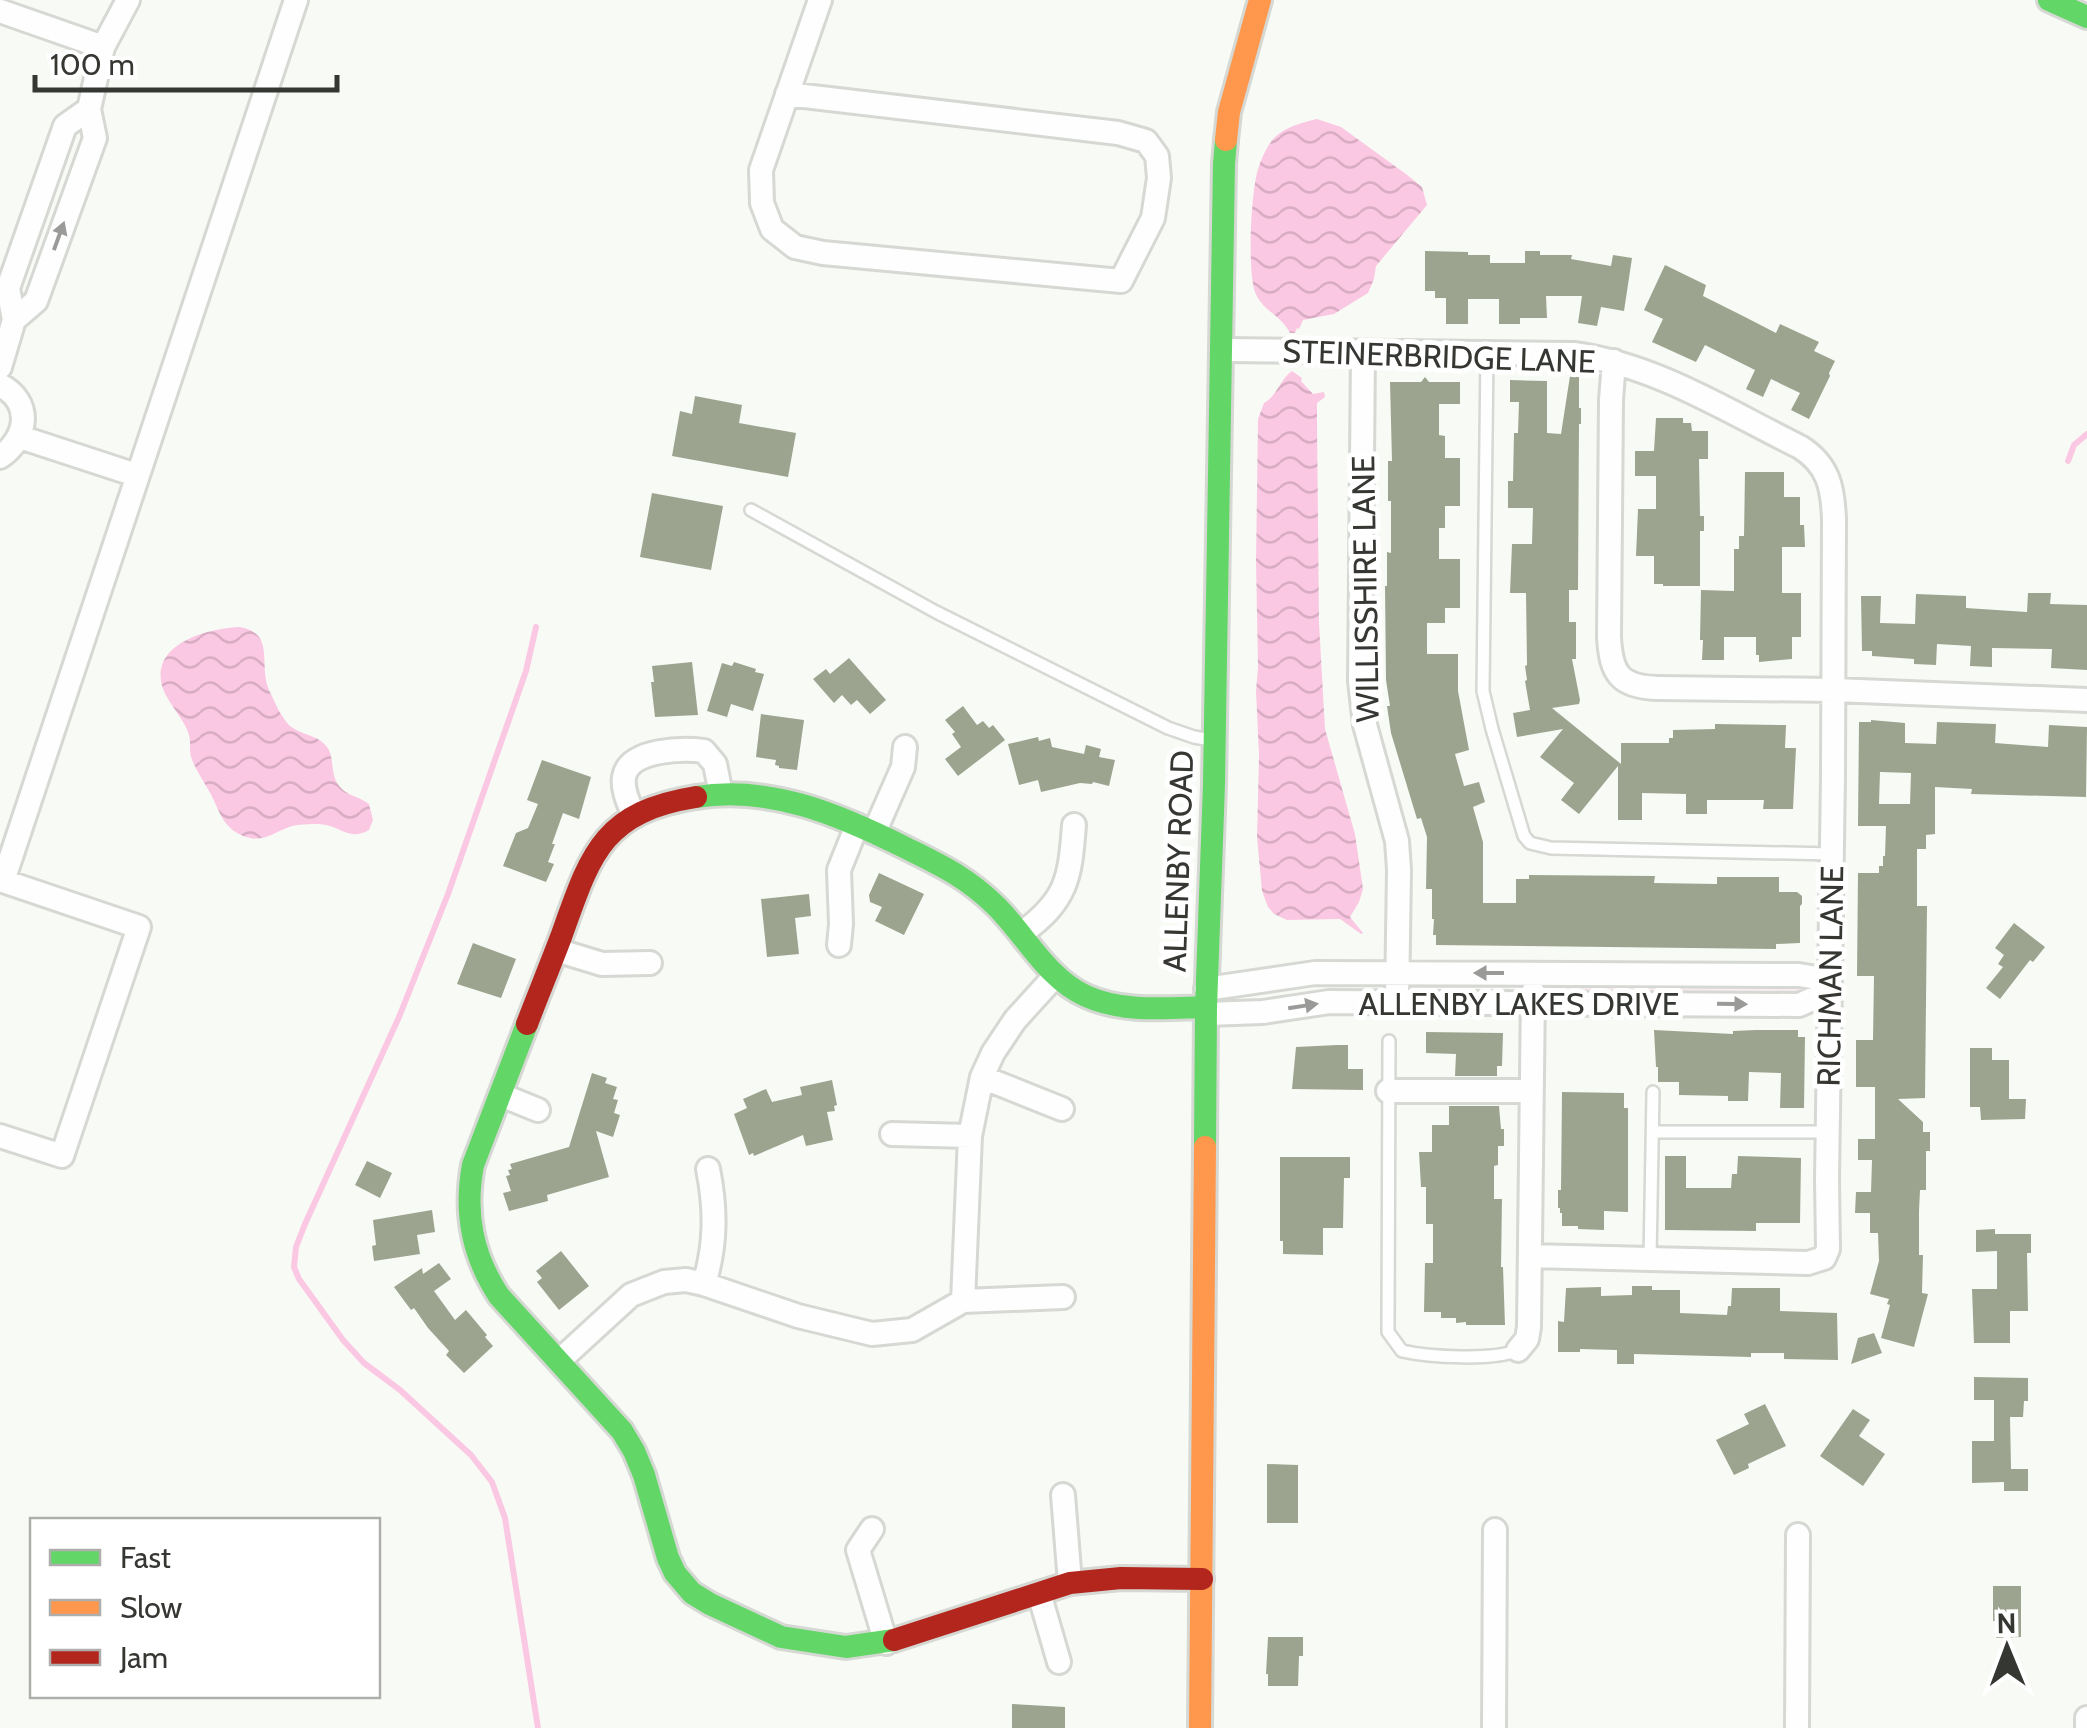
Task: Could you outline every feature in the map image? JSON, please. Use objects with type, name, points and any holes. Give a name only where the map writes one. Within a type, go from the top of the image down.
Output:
[{"type":"street","points":[[0,367],[14,320],[36,302],[88,156],[94,138],[90,109],[104,47],[128,0]]},
{"type":"street","points":[[0,1136],[62,1156],[140,927],[3,881],[296,0]]},
{"type":"street","points":[[787,94],[1118,133],[1146,142],[1157,156],[1159,178],[1153,218],[1120,281],[823,253],[795,247],[772,229],[762,203],[761,170],[787,94],[820,0]]},
{"type":"street","name":"ALLENBY ROAD","points":[[1200,1728],[1206,1003],[1226,133],[1260,0]]},
{"type":"street","points":[[2049,0],[2087,17]]},
{"type":"street","points":[[0,11],[104,47]]},
{"type":"street","name":"STEINERBRIDGE LANE","points":[[1223,350],[1574,354],[1614,361],[1664,378],[1800,447],[1822,465],[1834,500],[1834,690]]},
{"type":"street","name":"WILLISSHIRE LANE","points":[[1363,352],[1360,681],[1365,724],[1397,841],[1397,1002]]},
{"type":"street","points":[[1614,361],[1610,659],[1625,682],[1640,688],[1834,690],[2087,700]]},
{"type":"street","points":[[0,385],[17,398],[23,424],[20,437],[0,457]]},
{"type":"street","points":[[20,437],[136,475]]},
{"type":"street","name":"RICHMAN LANE","points":[[1650,1259],[1808,1264],[1822,1260],[1828,1250],[1834,690]]},
{"type":"street","points":[[838,945],[839,870],[903,767],[905,747]]},
{"type":"street","points":[[634,816],[623,779],[635,760],[648,755],[678,750],[704,752],[715,764],[721,794]]},
{"type":"street","points":[[1202,1579],[1121,1578],[1070,1583],[886,1643],[846,1647],[781,1637],[710,1604],[692,1593],[675,1573],[634,1451],[622,1431],[492,1286],[472,1242],[469,1181],[595,852],[614,829],[634,816],[668,803],[721,794],[763,795],[825,811],[960,875],[1022,934],[1054,976],[1090,999],[1110,1004],[1206,1003]]},
{"type":"street","points":[[1022,934],[1049,912],[1060,897],[1071,859],[1074,825]]},
{"type":"street","points":[[556,950],[602,964],[650,963]]},
{"type":"street","name":"ALLENBY LAKES DRIVE","points":[[1315,973],[1799,975],[1811,976],[1830,987],[1799,1005],[1329,1002],[1263,1012],[1206,1003],[1315,973]]},
{"type":"street","points":[[1518,1350],[1527,1339],[1529,1326],[1533,973]]},
{"type":"street","points":[[963,1301],[970,1136],[982,1077],[1014,1020],[1054,976]]},
{"type":"street","points":[[982,1077],[1062,1109]]},
{"type":"street","points":[[1388,1091],[1531,1091]]},
{"type":"street","points":[[500,1095],[538,1110]]},
{"type":"street","points":[[892,1134],[970,1136]]},
{"type":"street","points":[[704,1284],[715,1224],[708,1168]]},
{"type":"street","points":[[1530,1256],[1650,1259]]},
{"type":"street","points":[[558,1361],[632,1295],[664,1282],[686,1280],[704,1284],[798,1316],[872,1334],[912,1330],[963,1301],[1064,1297]]},
{"type":"street","points":[[1062,1495],[1070,1583]]},
{"type":"street","points":[[872,1529],[858,1550],[886,1643]]},
{"type":"street","points":[[1494,1728],[1495,1530]]},
{"type":"street","points":[[1796,1728],[1798,1534]]},
{"type":"street","points":[[1040,1593],[1058,1662]]},
{"type":"street","points":[[2087,1718],[2087,1728]]},
{"type":"lane","points":[[1487,353],[1484,691],[1524,836],[1530,843],[1551,848],[1832,854]]},
{"type":"lane","points":[[751,510],[835,558],[1168,728],[1215,740]]},
{"type":"lane","points":[[1388,1042],[1388,1332],[1402,1351],[1417,1354],[1497,1356],[1518,1350]]},
{"type":"lane","points":[[1650,1259],[1653,1092]]},
{"type":"lane","points":[[1653,1132],[1828,1132]]},
{"type":"shaded area","points":[[1556,985],[1805,989],[1800,993],[1559,991]]},
{"type":"water","points":[[1317,119],[1341,127],[1406,174],[1422,187],[1427,205],[1376,266],[1368,293],[1334,314],[1303,320],[1295,333],[1290,333],[1255,292],[1251,248],[1254,191],[1260,162],[1274,138],[1300,123]]},
{"type":"water","points":[[1292,371],[1313,394],[1324,392],[1325,397],[1317,403],[1317,418],[1319,623],[1325,729],[1355,834],[1363,889],[1350,917],[1361,934],[1340,919],[1287,920],[1274,914],[1262,891],[1257,837],[1258,419],[1264,403]]},
{"type":"water","points":[[240,627],[258,636],[262,643],[266,680],[285,720],[292,728],[323,743],[330,752],[338,785],[369,804],[373,820],[369,830],[350,834],[327,825],[304,824],[253,839],[239,834],[224,820],[190,754],[186,728],[163,688],[162,667],[167,656],[188,639]]},
{"type":"building","points":[[1425,251],[1490,255],[1490,263],[1525,263],[1525,251],[1572,255],[1571,259],[1611,266],[1613,255],[1632,258],[1624,311],[1601,307],[1597,326],[1578,323],[1582,296],[1546,296],[1547,318],[1520,318],[1520,324],[1499,324],[1499,299],[1468,299],[1468,324],[1446,324],[1446,298],[1435,298],[1435,291],[1425,291]]},
{"type":"building","points":[[1665,265],[1706,285],[1703,296],[1776,333],[1780,324],[1819,342],[1814,351],[1835,361],[1809,419],[1791,410],[1800,393],[1771,379],[1763,397],[1746,389],[1755,370],[1705,345],[1696,362],[1652,342],[1663,319],[1644,310]]},
{"type":"building","points":[[1570,376],[1579,377],[1581,408],[1578,590],[1569,590],[1569,622],[1576,622],[1576,659],[1572,659],[1580,700],[1579,704],[1552,708],[1621,764],[1621,743],[1669,743],[1673,730],[1715,729],[1715,724],[1786,725],[1785,748],[1796,748],[1793,809],[1763,809],[1764,800],[1707,800],[1707,814],[1686,814],[1686,794],[1642,793],[1642,820],[1618,820],[1618,766],[1579,814],[1561,800],[1574,783],[1540,757],[1563,729],[1517,737],[1513,713],[1530,710],[1525,681],[1526,593],[1510,593],[1512,544],[1532,544],[1533,508],[1508,508],[1519,402],[1510,402],[1510,380],[1547,381],[1547,433],[1561,434]]},
{"type":"building","points":[[1425,377],[1429,382],[1460,382],[1460,404],[1439,404],[1439,435],[1445,436],[1445,458],[1460,458],[1460,506],[1445,506],[1445,528],[1439,528],[1439,559],[1460,559],[1460,608],[1445,608],[1445,623],[1427,623],[1427,654],[1458,654],[1458,691],[1469,750],[1455,754],[1464,786],[1479,782],[1485,802],[1473,807],[1483,842],[1483,903],[1516,903],[1516,879],[1529,879],[1529,875],[1655,876],[1654,883],[1717,884],[1717,877],[1779,877],[1779,892],[1797,892],[1802,896],[1800,943],[1776,944],[1776,949],[1436,945],[1432,889],[1426,889],[1427,837],[1421,818],[1417,819],[1391,733],[1386,680],[1385,586],[1387,552],[1391,553],[1390,382],[1421,382]]},
{"type":"building","points":[[695,396],[742,405],[739,423],[796,433],[788,477],[672,456],[680,411],[692,414]]},
{"type":"building","points":[[1656,418],[1683,418],[1683,423],[1691,423],[1692,431],[1708,431],[1708,459],[1699,459],[1700,516],[1704,516],[1704,531],[1700,531],[1700,586],[1654,584],[1654,556],[1636,556],[1638,509],[1656,509],[1656,476],[1635,476],[1635,451],[1654,451]]},
{"type":"building","points":[[1745,472],[1784,472],[1784,497],[1800,497],[1805,547],[1782,547],[1782,593],[1801,593],[1801,637],[1792,637],[1792,659],[1759,662],[1756,637],[1724,637],[1724,660],[1702,660],[1701,590],[1734,591],[1734,549],[1739,549],[1739,536],[1744,536]]},
{"type":"building","points":[[652,493],[723,506],[711,570],[640,557]]},
{"type":"building","points":[[2028,593],[2051,593],[2050,604],[2087,605],[2087,670],[2051,668],[2052,649],[1992,648],[1992,667],[1970,666],[1971,646],[1937,644],[1936,665],[1914,664],[1914,659],[1872,656],[1872,651],[1862,651],[1861,596],[1881,596],[1880,623],[1915,624],[1916,594],[1966,596],[1966,608],[2027,612]]},
{"type":"building","points":[[849,658],[886,700],[870,714],[857,700],[851,705],[842,695],[834,703],[813,679],[826,669],[830,674]]},
{"type":"building","points":[[692,662],[698,715],[655,717],[652,666]]},
{"type":"building","points":[[734,662],[764,674],[753,711],[731,704],[727,717],[707,711],[722,663],[732,666]]},
{"type":"building","points":[[963,706],[977,725],[983,721],[989,728],[993,725],[1005,740],[958,776],[945,759],[961,747],[945,720]]},
{"type":"building","points":[[761,714],[804,720],[797,770],[779,768],[776,760],[756,757]]},
{"type":"building","points":[[1859,722],[1905,723],[1905,743],[1936,744],[1937,722],[1996,724],[1995,743],[2048,747],[2049,725],[2087,727],[2086,797],[1971,794],[1972,789],[1935,787],[1935,834],[1926,835],[1926,849],[1917,849],[1917,906],[1927,906],[1925,1098],[1898,1099],[1923,1122],[1923,1132],[1930,1132],[1926,1190],[1920,1190],[1919,1211],[1922,1293],[1928,1294],[1914,1347],[1881,1338],[1890,1305],[1889,1299],[1870,1294],[1879,1261],[1878,1233],[1870,1233],[1870,1213],[1855,1213],[1856,1192],[1871,1192],[1872,1160],[1858,1160],[1858,1139],[1875,1139],[1875,1087],[1856,1087],[1856,1040],[1873,1040],[1874,976],[1857,976],[1858,873],[1879,873],[1885,856],[1886,826],[1858,826]],"holes":[[[1880,772],[1911,773],[1910,804],[1879,804]]]},
{"type":"building","points":[[1038,737],[1039,741],[1050,738],[1052,747],[1084,754],[1086,745],[1101,749],[1099,757],[1115,760],[1109,786],[1080,783],[1041,792],[1038,780],[1019,785],[1008,744]]},
{"type":"building","points":[[542,760],[591,777],[579,819],[563,813],[548,862],[554,864],[546,882],[503,866],[516,833],[528,828],[538,804],[527,800]]},
{"type":"building","points":[[879,873],[924,894],[904,935],[875,921],[882,907],[870,902],[869,895]]},
{"type":"building","points":[[809,894],[811,916],[795,918],[799,954],[767,957],[761,899]]},
{"type":"building","points":[[2014,923],[2045,947],[2000,999],[1986,988],[2003,967],[1998,964],[2004,955],[1995,948]]},
{"type":"building","points":[[473,943],[516,959],[501,998],[457,984]]},
{"type":"building","points":[[1654,1030],[1733,1034],[1798,1030],[1798,1037],[1805,1037],[1804,1108],[1780,1108],[1781,1073],[1749,1072],[1748,1101],[1728,1101],[1728,1096],[1679,1095],[1679,1082],[1658,1082]]},
{"type":"building","points":[[1426,1032],[1503,1033],[1502,1066],[1497,1066],[1497,1076],[1455,1076],[1456,1054],[1426,1053]]},
{"type":"building","points":[[1348,1045],[1348,1069],[1363,1069],[1363,1090],[1292,1089],[1296,1047]]},
{"type":"building","points":[[1970,1048],[1992,1048],[1992,1060],[2009,1060],[2009,1099],[2026,1099],[2025,1119],[1981,1120],[1980,1107],[1970,1107]]},
{"type":"building","points":[[592,1073],[617,1087],[614,1113],[620,1115],[613,1137],[596,1131],[609,1177],[547,1195],[548,1201],[509,1211],[503,1193],[511,1191],[506,1176],[512,1169],[510,1164],[569,1147]]},
{"type":"building","points":[[832,1080],[837,1105],[835,1111],[827,1112],[833,1140],[806,1146],[803,1135],[749,1155],[734,1114],[747,1108],[743,1099],[766,1089],[772,1102],[802,1095],[800,1087]]},
{"type":"building","points":[[1562,1092],[1624,1093],[1624,1108],[1628,1108],[1628,1212],[1604,1211],[1604,1230],[1562,1226],[1558,1190]]},
{"type":"building","points":[[1449,1106],[1499,1106],[1504,1146],[1498,1146],[1498,1165],[1494,1166],[1494,1199],[1502,1199],[1505,1325],[1466,1325],[1456,1323],[1456,1318],[1441,1318],[1441,1312],[1424,1312],[1425,1263],[1433,1263],[1433,1224],[1426,1224],[1426,1187],[1421,1187],[1419,1152],[1432,1152],[1432,1125],[1449,1125]]},
{"type":"building","points":[[1665,1156],[1686,1156],[1686,1188],[1731,1188],[1738,1156],[1801,1158],[1800,1223],[1756,1223],[1756,1231],[1665,1230]]},
{"type":"building","points":[[1280,1157],[1350,1157],[1350,1178],[1344,1178],[1343,1228],[1323,1228],[1323,1255],[1283,1254]]},
{"type":"building","points":[[367,1161],[392,1173],[380,1198],[355,1185]]},
{"type":"building","points":[[432,1210],[435,1232],[417,1235],[420,1254],[374,1261],[373,1220]]},
{"type":"building","points":[[1995,1229],[1995,1234],[2031,1234],[2031,1253],[2027,1253],[2028,1311],[2010,1311],[2010,1343],[1974,1343],[1972,1289],[1997,1289],[1997,1251],[1976,1252],[1976,1230]]},
{"type":"building","points":[[561,1251],[589,1286],[559,1310],[537,1282],[542,1278],[536,1271]]},
{"type":"building","points":[[439,1263],[451,1279],[434,1291],[455,1320],[466,1310],[493,1346],[464,1373],[394,1287],[422,1268],[423,1274]]},
{"type":"building","points":[[1632,1286],[1680,1290],[1680,1313],[1727,1315],[1732,1288],[1780,1288],[1780,1311],[1837,1313],[1838,1360],[1784,1359],[1784,1353],[1751,1353],[1751,1357],[1634,1354],[1634,1364],[1617,1364],[1617,1350],[1558,1352],[1558,1321],[1564,1322],[1566,1288],[1601,1287],[1601,1296],[1632,1295]]},
{"type":"building","points":[[1874,1333],[1882,1353],[1851,1364],[1858,1338]]},
{"type":"building","points":[[1974,1377],[2028,1378],[2023,1417],[2010,1417],[2011,1469],[2028,1469],[2028,1491],[2004,1491],[2004,1482],[1972,1483],[1972,1441],[1994,1441],[1994,1400],[1974,1400]]},
{"type":"building","points":[[1765,1404],[1786,1446],[1734,1475],[1716,1440],[1749,1424],[1744,1414]]},
{"type":"building","points":[[1853,1409],[1870,1420],[1859,1436],[1885,1454],[1863,1486],[1820,1456]]},
{"type":"building","points":[[1267,1464],[1298,1465],[1298,1523],[1267,1523]]},
{"type":"building","points":[[1993,1586],[2021,1586],[2021,1637],[1996,1638]]},
{"type":"building","points":[[1268,1637],[1303,1637],[1298,1686],[1268,1686]]},
{"type":"building","points":[[1012,1704],[1065,1707],[1065,1728],[1012,1728]]},
{"type":"waterway","points":[[2068,461],[2074,445],[2087,434]]},
{"type":"waterway","points":[[536,627],[526,671],[448,894],[399,1017],[305,1224],[296,1247],[294,1267],[343,1340],[364,1363],[471,1455],[492,1482],[505,1518],[538,1728]]},
{"type":"traffic: fast","points":[[2049,0],[2087,17]]},
{"type":"traffic: fast","points":[[1205,1147],[1226,140]]},
{"type":"traffic: fast","points":[[696,797],[724,794],[778,799],[856,824],[974,887],[995,905],[1060,979],[1086,996],[1130,1007],[1206,1007]]},
{"type":"traffic: fast","points":[[527,1024],[473,1165],[470,1183],[472,1233],[490,1281],[499,1296],[622,1431],[644,1475],[668,1558],[692,1593],[781,1637],[846,1647],[894,1640]]},
{"type":"traffic: slow","points":[[1226,140],[1229,112],[1260,0]]},
{"type":"traffic: slow","points":[[1200,1728],[1205,1147]]},
{"type":"traffic: jam","points":[[527,1024],[581,883],[604,842],[639,814],[696,797]]},
{"type":"traffic: jam","points":[[894,1640],[1070,1583],[1121,1578],[1202,1579]]}]
